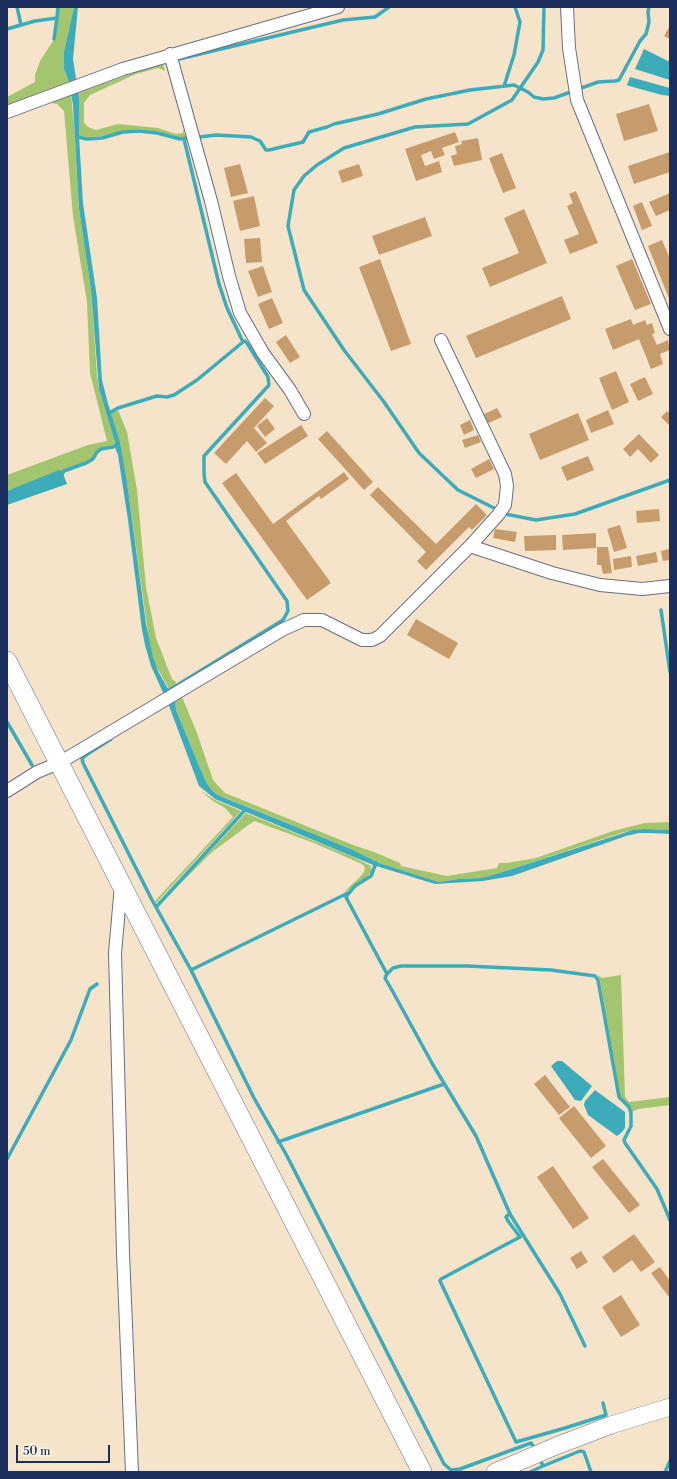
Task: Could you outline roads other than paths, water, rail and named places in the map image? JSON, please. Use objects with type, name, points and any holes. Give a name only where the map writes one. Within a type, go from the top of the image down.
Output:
[{"type":"main road","points":[[7,661],[422,1472]]},
{"type":"street","points":[[7,112],[123,69],[170,54],[338,7]]},
{"type":"street","points":[[567,7],[569,48],[577,100],[670,329]]},
{"type":"street","points":[[170,54],[211,200],[229,276],[240,313],[263,353],[290,390],[304,414]]},
{"type":"street","points":[[7,791],[37,772],[59,763],[282,630],[304,620],[322,620],[362,640],[372,640],[380,636],[470,546],[505,505],[507,486],[505,474],[441,340]]},
{"type":"street","points":[[470,546],[552,573],[600,585],[642,589],[670,586]]},
{"type":"street","points":[[121,884],[115,953],[123,1253],[132,1472]]},
{"type":"street","points":[[495,1472],[611,1424],[670,1407]]},
{"type":"water","points":[[74,7],[78,7],[73,59],[79,99],[79,136],[83,203],[97,298],[102,380],[120,443],[127,482],[146,624],[153,657],[159,673],[175,701],[176,710],[205,780],[210,788],[216,794],[225,798],[351,849],[379,863],[439,882],[481,878],[496,874],[633,830],[670,830],[670,834],[639,833],[626,836],[512,876],[483,881],[435,884],[373,865],[215,799],[199,786],[169,706],[151,666],[145,645],[118,455],[99,389],[91,290],[79,209],[73,105],[69,82],[64,69],[64,52]]},
{"type":"water","points":[[644,49],[670,62],[670,80],[635,69]]},
{"type":"water","points":[[630,77],[670,88],[670,96],[629,86],[627,85]]},
{"type":"water","points":[[59,470],[62,471],[67,484],[7,505],[7,491]]},
{"type":"water","points":[[557,1061],[562,1061],[592,1086],[581,1101],[575,1100],[551,1066]]},
{"type":"water","points":[[595,1090],[625,1112],[625,1128],[617,1136],[588,1115],[584,1105],[585,1101]]},
{"type":"waterway","points":[[17,7],[21,25]]},
{"type":"waterway","points":[[57,18],[58,7]]},
{"type":"waterway","points":[[179,59],[343,20],[375,17],[389,7]]},
{"type":"waterway","points":[[504,86],[514,55],[520,22],[515,7]]},
{"type":"waterway","points":[[496,509],[458,490],[419,453],[384,402],[344,350],[304,290],[288,226],[294,190],[304,176],[317,165],[344,148],[415,127],[468,124],[512,100],[538,62],[543,50],[544,7]]},
{"type":"waterway","points":[[199,137],[216,135],[251,137],[260,141],[266,150],[269,150],[303,142],[309,132],[334,124],[378,114],[426,99],[470,90],[514,85],[528,92],[534,97],[543,99],[554,98],[598,82],[619,80],[640,41],[646,34],[649,22],[649,7]]},
{"type":"waterway","points":[[7,29],[35,21],[57,18],[54,39]]},
{"type":"waterway","points":[[78,137],[87,139],[102,138],[123,132],[139,131],[157,133],[180,139],[188,138]]},
{"type":"waterway","points":[[166,692],[283,620],[288,611],[287,601],[205,482],[204,456],[269,385],[268,377],[247,343],[245,341],[243,342],[227,308],[219,284],[184,139]]},
{"type":"waterway","points":[[109,413],[118,408],[157,396],[167,397],[174,395],[197,380],[243,342]]},
{"type":"waterway","points":[[61,476],[64,471],[93,459],[97,452],[101,449],[113,447],[118,444]]},
{"type":"waterway","points":[[505,514],[536,520],[575,514],[670,480]]},
{"type":"waterway","points":[[661,610],[670,672]]},
{"type":"waterway","points":[[7,722],[32,765]]},
{"type":"waterway","points":[[111,739],[86,755],[82,759],[83,763],[152,900],[191,970],[254,1098],[287,1156],[444,1464],[451,1470],[460,1469],[531,1443],[536,1450]]},
{"type":"waterway","points":[[157,906],[246,809]]},
{"type":"waterway","points":[[376,863],[371,876],[355,886],[346,897],[387,974],[385,978],[433,1065],[476,1136],[510,1214],[560,1294],[585,1346]]},
{"type":"waterway","points":[[191,970],[348,893]]},
{"type":"waterway","points":[[387,974],[393,968],[401,966],[467,966],[551,970],[595,976],[598,980],[619,1097],[629,1107],[631,1113],[631,1126],[624,1140],[657,1189],[670,1220]]},
{"type":"waterway","points":[[7,1159],[71,1040],[90,989],[97,984]]},
{"type":"waterway","points":[[278,1142],[444,1084]]},
{"type":"waterway","points":[[510,1213],[506,1217],[520,1237],[441,1279],[440,1281],[516,1442],[606,1415],[603,1403]]},
{"type":"waterway","points":[[540,1459],[543,1466],[580,1451],[584,1452],[591,1472]]},
{"type":"waterway","points":[[665,1472],[670,1461]]},
{"type":"waterway","points":[[530,1472],[543,1466]]}]
